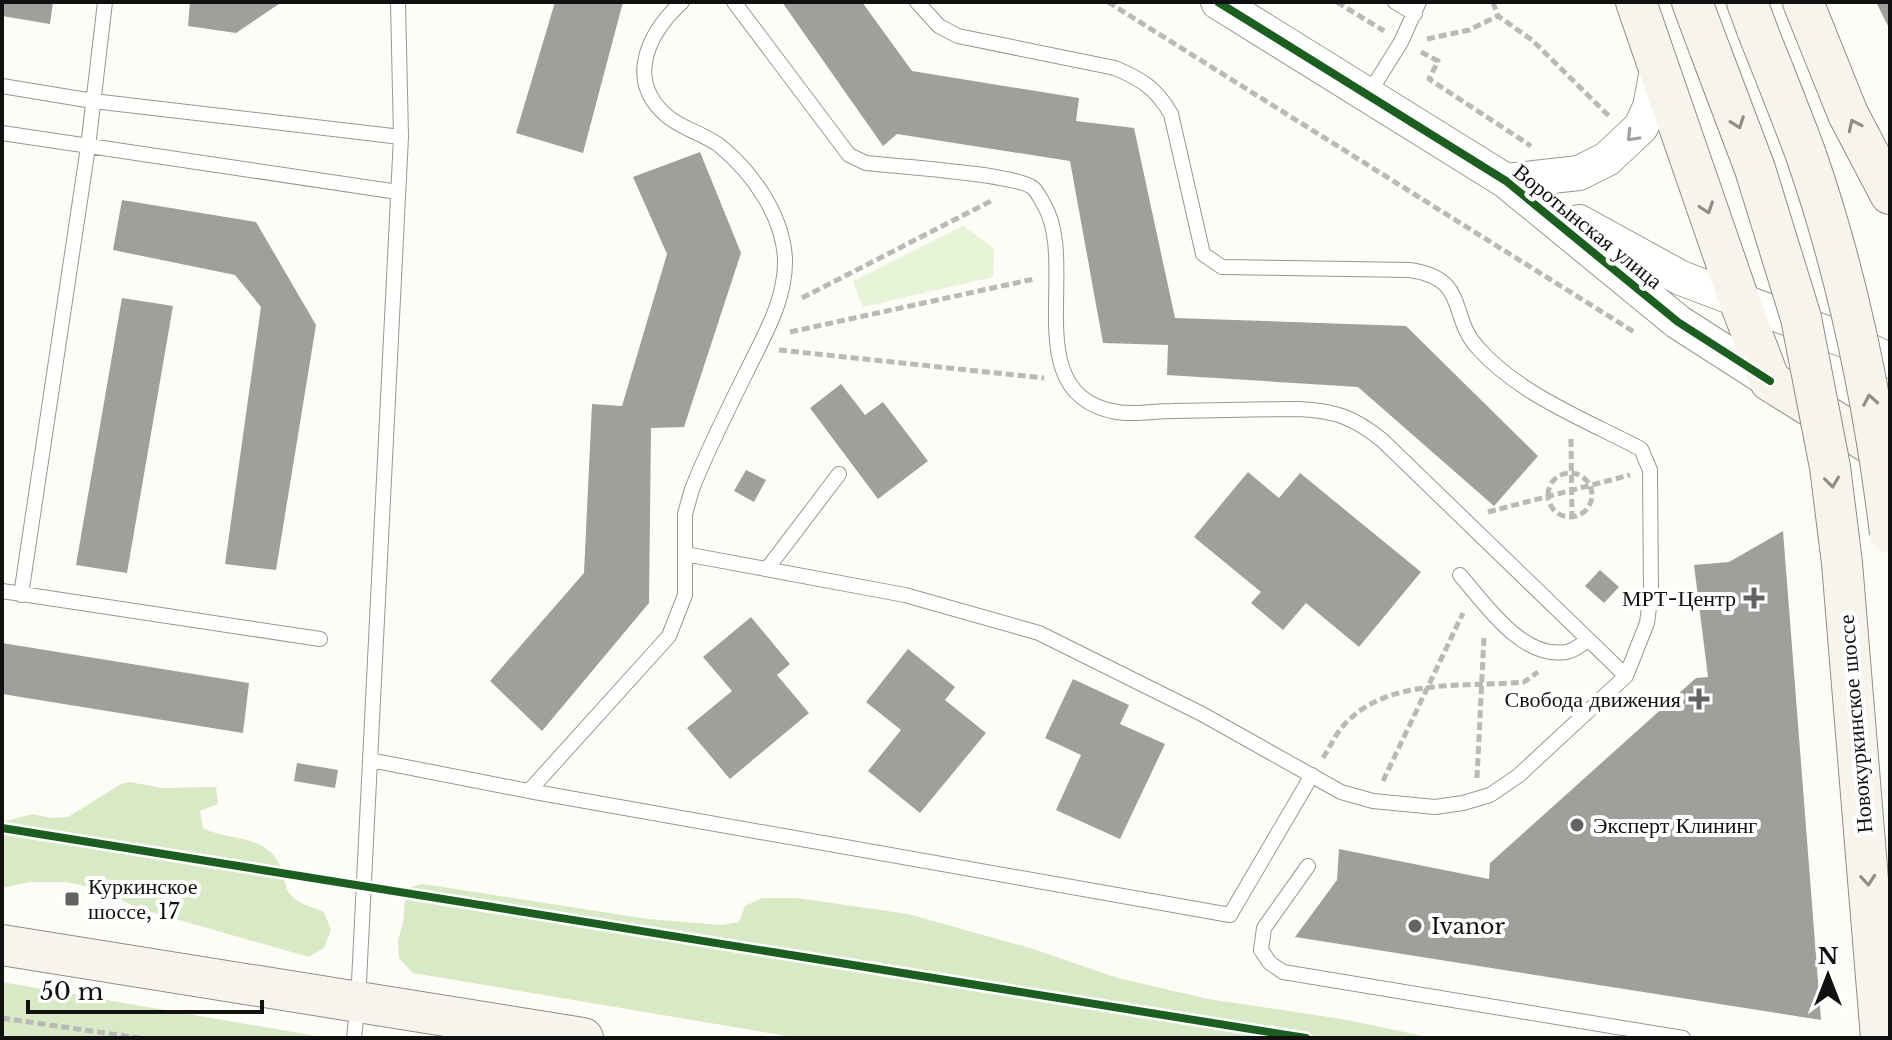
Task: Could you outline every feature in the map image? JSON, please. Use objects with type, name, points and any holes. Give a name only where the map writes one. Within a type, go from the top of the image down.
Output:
[{"type":"main road","points":[[1636,2],[1770,381],[1890,456]]},
{"type":"main road","name":"Новокуркинское шоссе","points":[[1692,2],[1755,169],[1801,318],[1830,467],[1842,563],[1881,1038]]},
{"type":"main road","points":[[1803,2],[1848,114],[1890,194]]},
{"type":"main road","points":[[1753,17],[1805,153],[1851,307],[1881,459],[1890,533]]},
{"type":"main road","points":[[2,945],[356,1020],[583,1038]]},
{"type":"street","name":"Воротынская улица","points":[[1218,2],[1506,181],[1678,322],[1770,381]]},
{"type":"street","points":[[1506,181],[1579,173],[1607,159],[1641,127],[1650,107],[1658,65]]},
{"type":"street","points":[[1506,181],[1681,278],[1860,346],[1890,361]]},
{"type":"lane","points":[[21,595],[88,147],[105,2]]},
{"type":"lane","points":[[356,1020],[401,137],[398,2]]},
{"type":"lane","points":[[529,791],[669,636],[685,595],[685,514],[692,489],[776,311],[785,261],[780,230],[769,203],[719,145],[667,116],[650,95],[643,65],[651,39],[666,17],[682,2]]},
{"type":"lane","points":[[734,2],[849,155],[866,163],[984,175],[1025,183],[1034,188],[1049,213],[1054,240],[1057,351],[1067,381],[1084,399],[1117,412],[1329,410],[1359,421],[1626,676]]},
{"type":"lane","points":[[685,554],[905,595],[1039,633],[1202,714],[1341,792],[1373,801],[1435,807],[1490,795],[1518,776],[1626,676],[1647,623],[1651,591],[1650,470],[1641,449],[1523,387],[1496,368],[1474,345],[1451,291],[1432,273],[1222,267],[1203,254],[1171,114],[1161,96],[1137,78],[1115,68],[958,36],[939,26],[917,2]]},
{"type":"lane","points":[[1368,95],[1401,42],[1417,8],[1395,2]]},
{"type":"lane","points":[[2,86],[93,101],[401,137]]},
{"type":"lane","points":[[2,133],[398,192]]},
{"type":"lane","points":[[767,569],[839,474]]},
{"type":"lane","points":[[1460,575],[1522,642],[1547,652],[1569,652],[1588,640]]},
{"type":"lane","points":[[2,591],[320,639]]},
{"type":"lane","points":[[370,760],[1230,915],[1312,775]]},
{"type":"lane","points":[[1308,866],[1264,928],[1261,950],[1270,963],[1283,972],[1683,1038]]},
{"type":"path","points":[[1108,2],[1636,333]]},
{"type":"path","points":[[1493,2],[1498,16],[1532,40],[1631,137]]},
{"type":"path","points":[[1401,42],[1469,30],[1498,16]]},
{"type":"path","points":[[1438,61],[1429,79],[1533,148]]},
{"type":"path","points":[[776,311],[1025,183]]},
{"type":"path","points":[[762,342],[1055,274]]},
{"type":"path","points":[[762,342],[1067,381]]},
{"type":"path","points":[[1571,412],[1572,518]]},
{"type":"path","points":[[1463,519],[1650,470]]},
{"type":"path","points":[[1571,472],[1585,477],[1593,493],[1587,510],[1572,518],[1555,512],[1547,497],[1553,480],[1571,472]]},
{"type":"path","points":[[1373,801],[1473,590]]},
{"type":"path","points":[[1476,799],[1485,603]]},
{"type":"path","points":[[1312,775],[1344,725],[1375,702],[1408,689],[1524,682],[1541,670],[1547,652]]},
{"type":"path","points":[[2,828],[1306,1038]]},
{"type":"path","points":[[2,1018],[139,1038]]},
{"type":"green space","points":[[963,226],[994,248],[993,277],[863,307],[853,281]]},
{"type":"green space","points":[[129,782],[163,788],[216,787],[218,804],[200,811],[203,828],[261,845],[275,856],[290,894],[301,903],[324,912],[331,930],[324,948],[309,957],[137,908],[103,890],[66,882],[30,882],[2,888],[2,822],[33,814],[51,818],[68,817]]},
{"type":"green space","points":[[423,884],[648,919],[721,925],[739,922],[745,906],[762,898],[797,898],[908,914],[1030,948],[1118,978],[1208,999],[1342,1019],[1433,1038],[799,1038],[413,973],[399,958],[398,940],[406,888]]},
{"type":"green space","points":[[2,982],[322,1037],[323,1038],[2,1038]]},
{"type":"building","points":[[2,2],[53,2],[50,24],[2,16]]},
{"type":"building","points":[[190,2],[282,2],[236,33],[188,26]]},
{"type":"building","points":[[555,2],[623,2],[583,153],[516,133]]},
{"type":"building","points":[[782,2],[862,2],[912,71],[1079,98],[1076,121],[1134,128],[1175,318],[1406,326],[1538,456],[1494,506],[1358,387],[1167,375],[1168,345],[1103,343],[1070,161],[897,134],[883,146]]},
{"type":"building","points":[[1876,2],[1890,2],[1890,30]]},
{"type":"building","points":[[700,152],[741,253],[684,427],[651,428],[649,603],[542,731],[490,681],[584,573],[592,404],[622,406],[667,254],[633,177]]},
{"type":"building","points":[[122,200],[256,222],[316,325],[276,570],[225,564],[261,307],[235,275],[113,250]]},
{"type":"building","points":[[122,298],[173,306],[127,573],[76,565]]},
{"type":"building","points":[[841,384],[865,415],[883,402],[928,461],[878,499],[810,408]]},
{"type":"building","points":[[746,470],[766,480],[754,502],[734,491]]},
{"type":"building","points":[[1248,472],[1279,498],[1300,473],[1421,572],[1359,647],[1306,603],[1283,630],[1251,603],[1261,592],[1194,537]]},
{"type":"building","points":[[1783,531],[1821,1020],[1295,937],[1337,880],[1339,849],[1489,879],[1490,863],[1696,678],[1708,677],[1694,565],[1729,562]]},
{"type":"building","points":[[1600,570],[1619,587],[1604,603],[1585,586]]},
{"type":"building","points":[[751,617],[790,664],[777,675],[809,713],[730,779],[687,728],[732,691],[703,657]]},
{"type":"building","points":[[2,643],[249,683],[243,733],[2,694]]},
{"type":"building","points":[[908,649],[955,687],[945,700],[986,733],[920,813],[868,771],[901,730],[866,702]]},
{"type":"building","points":[[1073,679],[1129,705],[1120,724],[1165,744],[1120,839],[1056,810],[1081,755],[1045,738]]},
{"type":"building","points":[[297,763],[338,770],[335,788],[294,781]]},
{"type":"cycle path","points":[[1218,2],[1506,181],[1678,322],[1770,381]]},
{"type":"cycle path","points":[[2,828],[1306,1038]]},
{"type":"place","name":"МРТ-Центр","points":[[1754,598]]},
{"type":"place","name":"Свобода движения","points":[[1699,699]]},
{"type":"place","name":"Эксперт Клининг","points":[[1577,825]]},
{"type":"place","name":"Куркинское шоссе, 17","points":[[72,899]]},
{"type":"place","name":"Ivanor","points":[[1415,926]]}]
